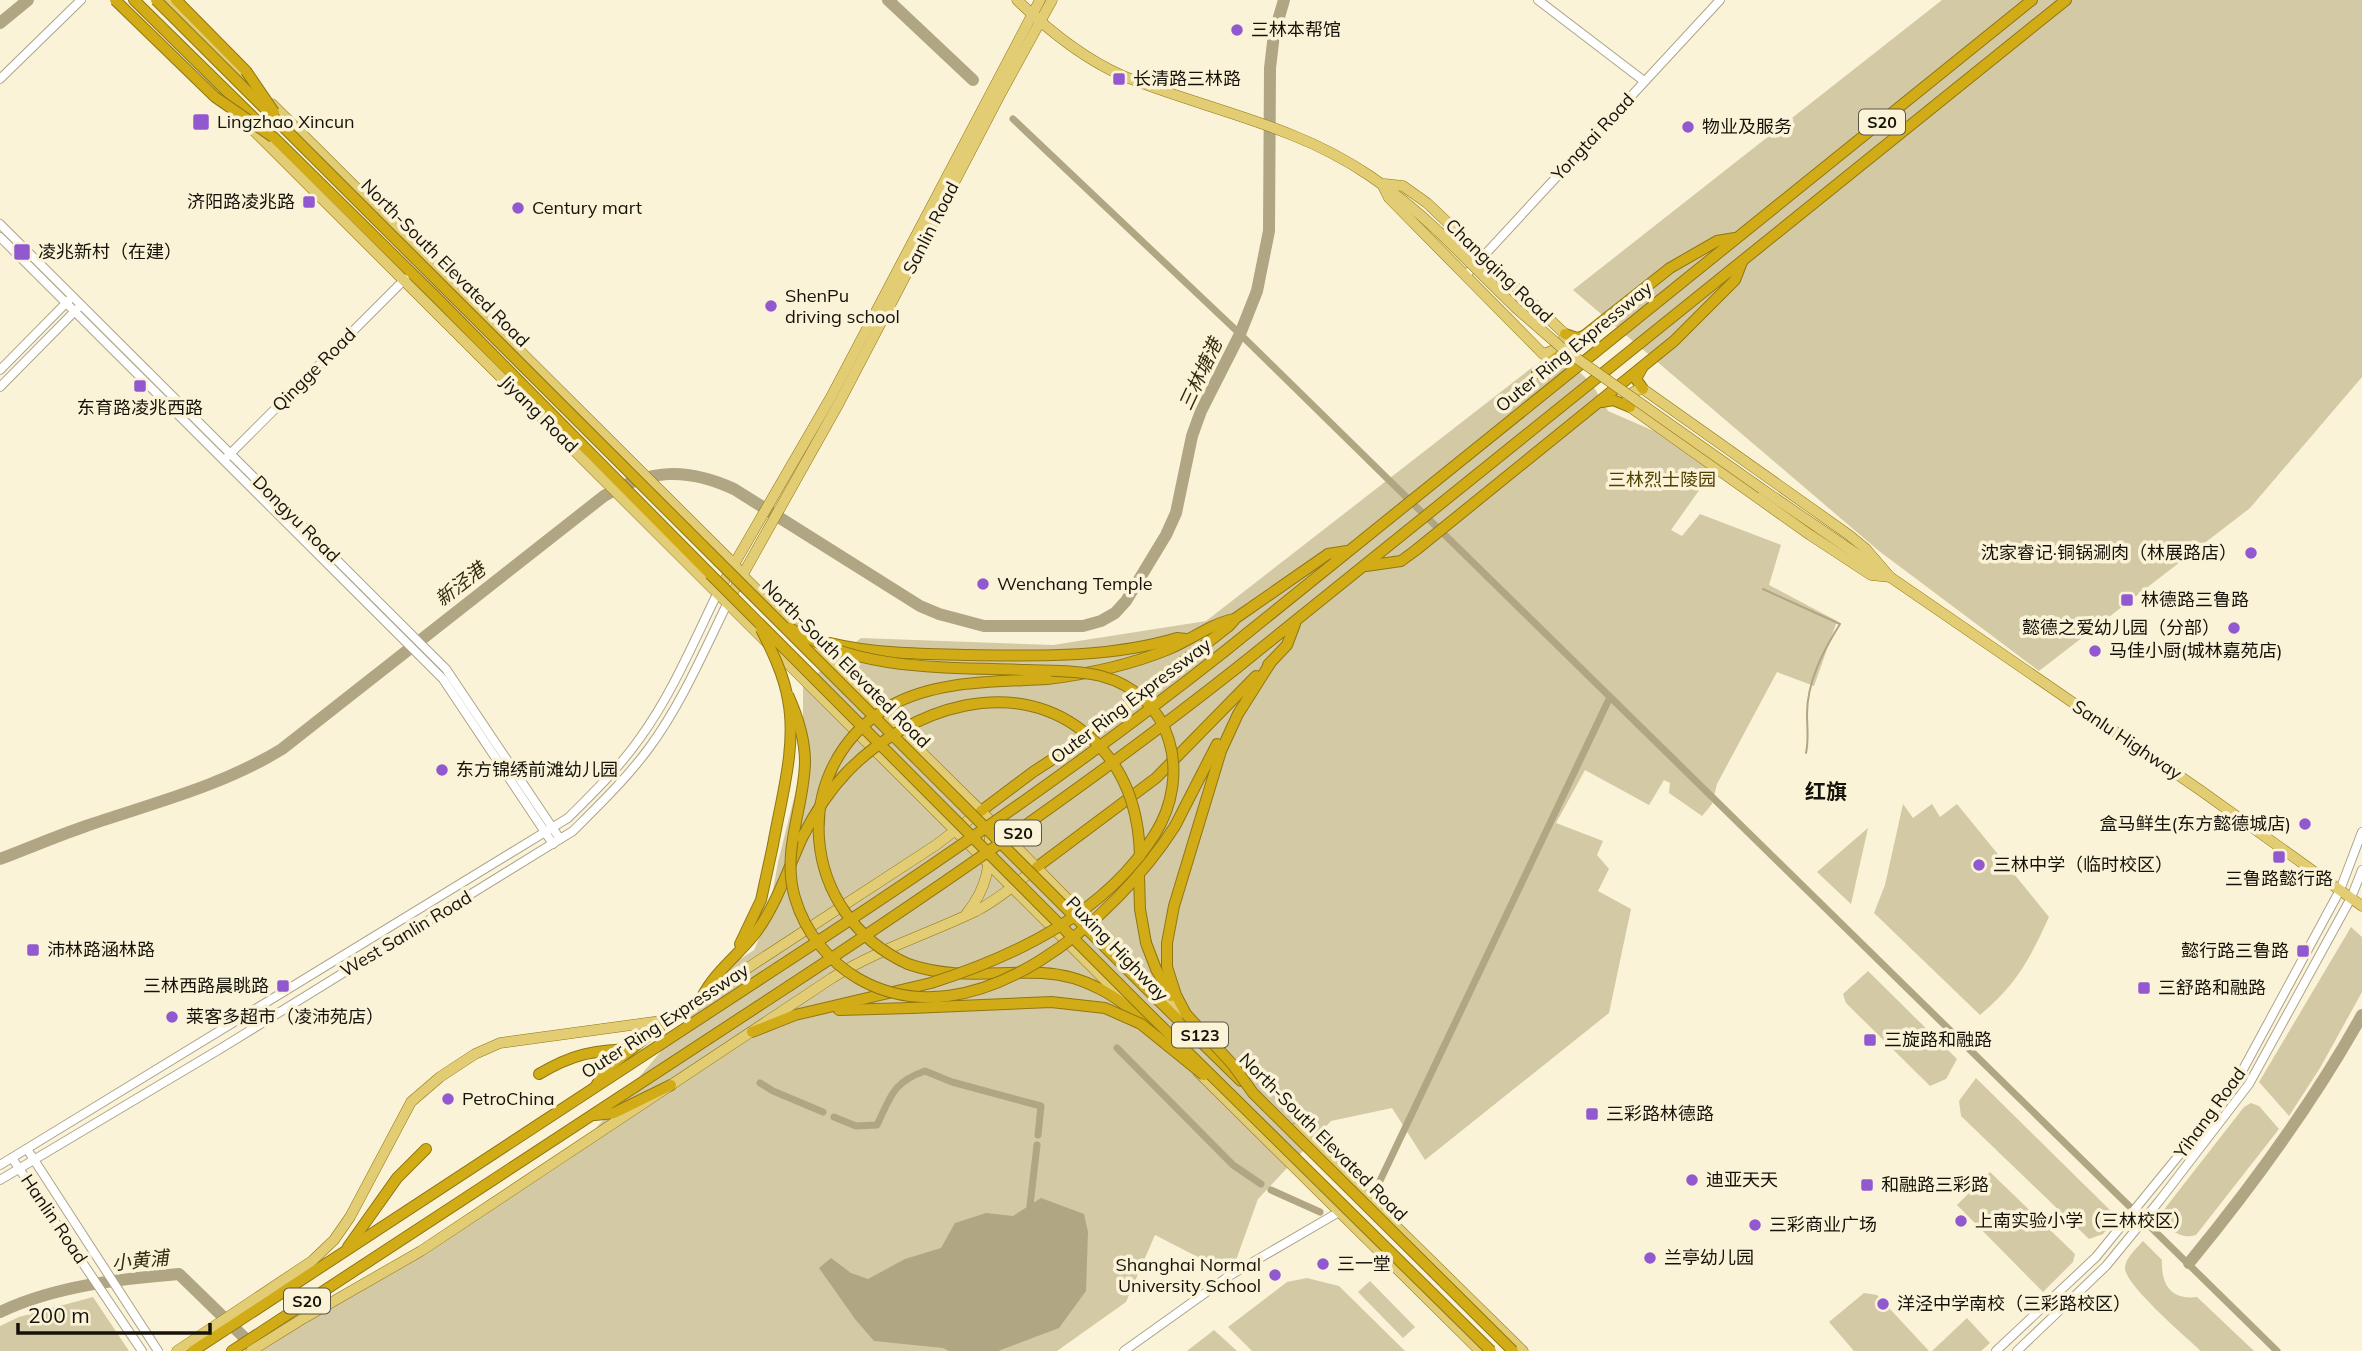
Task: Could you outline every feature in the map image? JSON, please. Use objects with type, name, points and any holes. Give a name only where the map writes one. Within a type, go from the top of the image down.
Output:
[{"type":"highway","points":[[115,0],[215,97],[273,137]]},
{"type":"highway","name":"North-South Elevated Road","points":[[134,0],[1491,1351]]},
{"type":"highway","name":"North-South Elevated Road","points":[[156,0],[1513,1351]]},
{"type":"highway","points":[[176,0],[246,71],[282,126]]},
{"type":"highway","name":"Outer Ring Expressway","points":[[193,1346],[372,1234],[777,968],[1007,815],[1118,734],[1225,651],[2032,0]]},
{"type":"highway","name":"S20","points":[[232,1351],[789,986],[1019,832],[1130,751],[1296,621],[2066,0]]},
{"type":"highway","points":[[1536,373],[1670,268],[1717,241],[1738,238]]},
{"type":"highway","points":[[1363,567],[1401,561],[1453,521],[1674,341],[1735,280],[1743,261]]},
{"type":"highway","points":[[1565,334],[1577,338],[1584,336]]},
{"type":"highway","points":[[1643,389],[1636,379],[1644,366]]},
{"type":"highway","points":[[1596,404],[1613,400],[1630,407]]},
{"type":"highway","points":[[1228,1092],[1195,1069],[1120,1000],[1100,988],[1078,979],[1036,973],[950,974],[919,968],[897,959],[868,940],[851,923],[832,892],[824,870],[818,835],[825,789],[846,746],[871,720],[901,701],[936,689],[1047,679],[1116,667],[1166,651],[1186,639],[1236,618],[1328,554],[1350,550]]},
{"type":"highway","points":[[752,1032],[787,1018],[931,983],[998,960],[1035,941],[1085,908],[1124,872],[1153,838],[1169,804],[1174,775],[1170,743],[1159,719],[1142,698],[1118,682],[1070,671],[896,663],[865,658],[836,650],[775,618]]},
{"type":"highway","points":[[981,811],[1100,727],[1236,618]]},
{"type":"highway","points":[[756,620],[778,667],[800,727],[805,762],[790,855],[794,897],[806,926],[824,951],[847,972],[883,990],[910,996],[949,995],[987,985],[1028,968],[1074,938],[1116,902],[1147,866],[1175,826],[1227,723],[1238,714]]},
{"type":"highway","points":[[1037,867],[1156,778],[1287,645],[1296,621]]},
{"type":"highway","points":[[807,637],[851,648],[897,653],[1074,654],[1124,650],[1177,638],[1186,639]]},
{"type":"highway","points":[[1186,1014],[1168,975],[1167,943],[1177,891],[1221,751],[1238,714],[1271,662]]},
{"type":"highway","points":[[730,963],[761,900],[773,845],[789,749],[791,724],[788,695]]},
{"type":"highway","points":[[702,997],[709,984],[764,921],[802,838],[822,804],[847,773],[881,743],[919,721],[955,707],[995,702],[1027,705],[1059,716],[1079,728],[1105,752],[1119,771],[1129,793],[1138,829],[1140,909],[1146,943],[1162,982],[1186,1014],[1233,1065],[1253,1093]]},
{"type":"highway","points":[[826,1008],[836,1010],[1080,1003],[1122,1013],[1161,1038]]},
{"type":"highway","points":[[596,1087],[605,1070],[668,1020]]},
{"type":"highway","points":[[539,1074],[590,1051],[630,1049]]},
{"type":"highway","points":[[592,1115],[614,1114],[671,1085]]},
{"type":"highway","points":[[344,1252],[397,1178],[426,1149]]},
{"type":"main road","name":"Jiyang Road","points":[[121,0],[405,279],[955,831]]},
{"type":"main road","name":"Jiyang Road","points":[[168,0],[981,811]]},
{"type":"main road","name":"Changqing Road","points":[[1017,0],[1081,51],[1121,74],[1291,134],[1356,166],[1406,201],[1438,231]]},
{"type":"main road","name":"Sanlin Road","points":[[718,592],[831,397],[988,108],[1040,0]]},
{"type":"main road","name":"Sanlin Road","points":[[998,89],[1052,0]]},
{"type":"main road","name":"Sanlin Road","points":[[728,601],[768,533],[903,283],[988,108]]},
{"type":"main road","name":"Changqing Road","points":[[1381,183],[1402,186],[1427,203],[1565,334],[1558,347],[1543,354],[1389,198],[1381,183]]},
{"type":"main road","name":"Sanlu Highway","points":[[1438,231],[1516,308],[1562,348],[2200,790],[2362,906]]},
{"type":"main road","points":[[1536,373],[1543,365],[1543,354]]},
{"type":"main road","name":"Sanlu Highway","points":[[1643,389],[1849,535],[1866,549],[1890,577]]},
{"type":"main road","points":[[1630,407],[1630,394],[1643,389]]},
{"type":"main road","name":"Sanlu Highway","points":[[1630,407],[1860,569],[1871,575],[1890,577]]},
{"type":"main road","points":[[177,1351],[193,1346],[312,1261],[334,1240],[350,1217],[406,1109],[423,1090],[440,1077],[475,1054],[500,1042],[668,1020],[955,831],[981,811]]},
{"type":"main road","name":"Puxing Highway","points":[[981,811],[1213,1048],[1523,1351]]},
{"type":"main road","points":[[967,913],[982,894],[989,864],[990,820]]},
{"type":"main road","name":"Puxing Highway","points":[[955,831],[1480,1351]]},
{"type":"main road","points":[[251,1351],[421,1251],[853,965],[974,911],[1037,867]]},
{"type":"street","points":[[0,79],[81,0]]},
{"type":"street","points":[[1538,0],[1644,82]]},
{"type":"street","name":"Yongtai Road","points":[[1466,275],[1720,0]]},
{"type":"street","name":"Dongyu Road","points":[[0,224],[69,300]]},
{"type":"street","name":"Dongyu Road","points":[[0,237],[78,308],[443,679],[549,830]]},
{"type":"street","name":"Qingge Road","points":[[227,457],[405,279]]},
{"type":"street","points":[[0,370],[69,300]]},
{"type":"street","points":[[0,387],[78,308]]},
{"type":"street","name":"Dongyu Road","points":[[227,457],[446,669],[556,841]]},
{"type":"street","name":"West Sanlin Road","points":[[0,1165],[568,818],[607,779],[640,739],[662,704],[718,592]]},
{"type":"street","name":"West Sanlin Road","points":[[0,1180],[220,1049],[573,831],[607,797],[648,749],[686,688],[728,601]]},
{"type":"street","name":"Yihang Road","points":[[1996,1351],[2079,1274],[2115,1234],[2240,1075],[2340,890],[2362,832]]},
{"type":"street","name":"Yihang Road","points":[[2017,1351],[2106,1266],[2249,1084],[2351,898],[2362,870]]},
{"type":"street","points":[[53,1133],[60,1145]]},
{"type":"street","name":"Hanlin Road","points":[[27,1149],[158,1351]]},
{"type":"street","name":"Hanlin Road","points":[[12,1158],[142,1351]]},
{"type":"street","points":[[1124,1351],[1229,1276],[1339,1212]]},
{"type":"green space","points":[[1942,0],[2362,0],[2362,377],[2250,508],[2039,671],[1879,551],[1573,290]]},
{"type":"green space","name":"三林烈士陵园","points":[[1556,349],[1592,384],[1608,411],[1654,431],[1712,472],[1671,530],[1682,536],[1700,514],[1781,545],[1769,585],[1837,621],[1814,686],[1777,672],[1717,784],[1712,804],[1702,816],[1669,793],[1670,783],[1664,780],[1649,805],[1585,770],[1556,823],[1603,841],[1597,855],[1609,869],[1598,891],[1631,909],[1609,1013],[1425,1160],[1392,1108],[1331,1121],[1258,1199],[1231,1274],[1155,1235],[1126,1302],[1057,1351],[261,1351],[421,1257],[571,1158],[737,961],[754,950],[768,918],[778,862],[803,762],[803,685],[861,638],[1053,645],[1206,621]]},
{"type":"green space","points":[[1903,804],[1913,818],[1932,804],[1940,817],[1957,804],[2049,917],[2021,971],[2004,993],[1980,1015],[1874,913],[1885,885]]},
{"type":"green space","points":[[1868,828],[1851,904],[1817,872]]},
{"type":"green space","points":[[2351,927],[2362,937],[2362,992],[2320,1068],[2289,1116],[2259,1082]]},
{"type":"green space","points":[[1868,971],[1957,1059],[1946,1079],[1930,1086],[1846,1003],[1843,994]]},
{"type":"green space","points":[[1976,1078],[2117,1217],[2103,1234],[2089,1239],[1961,1116],[1959,1101]]},
{"type":"green space","points":[[2251,1103],[2259,1106],[2279,1129],[2196,1235],[2180,1235],[2159,1216],[2244,1107]]},
{"type":"green space","points":[[1990,1172],[2075,1254],[2073,1262],[2043,1292],[1957,1205]]},
{"type":"green space","points":[[2143,1241],[2162,1260],[2163,1277],[2169,1289],[2180,1296],[2197,1297],[2254,1351],[2201,1351],[2157,1311],[2135,1286],[2125,1268],[2129,1257]]},
{"type":"green space","points":[[1307,1278],[1339,1286],[1405,1351],[1252,1351],[1228,1327],[1287,1282]]},
{"type":"green space","points":[[1370,1281],[1415,1327],[1403,1338],[1358,1292]]},
{"type":"green space","points":[[1864,1293],[1877,1295],[1929,1351],[1854,1351],[1829,1322]]},
{"type":"green space","points":[[93,1297],[129,1351],[0,1351],[0,1326],[19,1317]]},
{"type":"green space","points":[[1967,1318],[1990,1343],[1981,1351],[1932,1351]]},
{"type":"green space","points":[[1214,1330],[1237,1351],[1187,1351]]},
{"type":"shaded area","points":[[1041,1198],[1084,1214],[1088,1232],[1086,1291],[1059,1328],[998,1351],[949,1351],[943,1348],[874,1341],[819,1268],[831,1258],[851,1273],[868,1279],[905,1259],[941,1248],[955,1223],[986,1213],[1013,1216]]},
{"type":"waterway","points":[[0,23],[28,0]]},
{"type":"waterway","points":[[888,0],[973,80]]},
{"type":"waterway","name":"新泾港","points":[[0,859],[75,830],[211,784],[282,749],[604,496],[652,476],[684,474],[734,489],[920,606],[939,614],[984,626],[1083,626],[1101,621],[1115,613],[1126,601],[1166,535],[1176,513],[1192,436],[1201,411],[1240,334],[1257,291],[1269,231],[1270,68],[1274,34],[1284,0]]},
{"type":"waterway","points":[[1013,119],[1240,334],[2277,1351]]},
{"type":"waterway","points":[[1763,589],[1840,624],[1822,656],[1810,690],[1806,753]]},
{"type":"waterway","points":[[1378,1185],[1610,697]]},
{"type":"waterway","points":[[2189,1263],[2281,1143],[2362,1015]]},
{"type":"waterway","points":[[1117,1048],[1233,1165],[1261,1184]]},
{"type":"waterway","points":[[834,1117],[856,1126],[877,1125],[899,1085],[925,1071],[952,1082],[1041,1106],[1038,1135]]},
{"type":"waterway","points":[[760,1083],[823,1112]]},
{"type":"waterway","points":[[1029,1214],[1037,1145]]},
{"type":"waterway","points":[[1271,1190],[1320,1212]]},
{"type":"waterway","name":"小黄浦","points":[[0,1312],[65,1290],[110,1281],[179,1274],[255,1348]]},
{"type":"place","name":"三林本帮馆","points":[[1237,30]]},
{"type":"place","name":"长清路三林路","points":[[1119,79]]},
{"type":"place","name":"Lingzhao Xincun","points":[[201,122]]},
{"type":"place","name":"物业及服务","points":[[1688,127]]},
{"type":"place","name":"济阳路凌兆路","points":[[309,202]]},
{"type":"place","name":"Century mart","points":[[518,208]]},
{"type":"place","name":"凌兆新村（在建）","points":[[22,252]]},
{"type":"place","name":"ShenPu driving school","points":[[771,306]]},
{"type":"place","name":"东育路凌兆西路","points":[[140,386]]},
{"type":"place","name":"沈家睿记·铜锅涮肉（林展路店）","points":[[2251,553]]},
{"type":"place","name":"Wenchang Temple","points":[[983,584]]},
{"type":"place","name":"林德路三鲁路","points":[[2127,600]]},
{"type":"place","name":"懿德之爱幼儿园（分部）","points":[[2234,628]]},
{"type":"place","name":"马佳小厨(城林嘉苑店)","points":[[2095,651]]},
{"type":"place","name":"东方锦绣前滩幼儿园","points":[[442,770]]},
{"type":"place","name":"盒马鲜生(东方懿德城店)","points":[[2305,824]]},
{"type":"place","name":"三鲁路懿行路","points":[[2279,857]]},
{"type":"place","name":"三林中学（临时校区）","points":[[1979,865]]},
{"type":"place","name":"沛林路涵林路","points":[[33,950]]},
{"type":"place","name":"懿行路三鲁路","points":[[2303,951]]},
{"type":"place","name":"三林西路晨眺路","points":[[283,986]]},
{"type":"place","name":"三舒路和融路","points":[[2144,988]]},
{"type":"place","name":"莱客多超市（凌沛苑店）","points":[[172,1017]]},
{"type":"place","name":"三旋路和融路","points":[[1870,1040]]},
{"type":"place","name":"PetroChina","points":[[448,1099]]},
{"type":"place","name":"三彩路林德路","points":[[1592,1114]]},
{"type":"place","name":"迪亚天天","points":[[1692,1180]]},
{"type":"place","name":"和融路三彩路","points":[[1867,1185]]},
{"type":"place","name":"上南实验小学（三林校区）","points":[[1961,1221]]},
{"type":"place","name":"三彩商业广场","points":[[1755,1225]]},
{"type":"place","name":"兰亭幼儿园","points":[[1650,1258]]},
{"type":"place","name":"三一堂","points":[[1323,1264]]},
{"type":"place","name":"Shanghai Normal University School","points":[[1275,1275]]},
{"type":"place","name":"洋泾中学南校（三彩路校区）","points":[[1883,1304]]},
{"type":"district","name":"红旗","points":[[1826,792]]},
{"type":"water label","name":"三林塘港","points":[[1200,374]]}]
